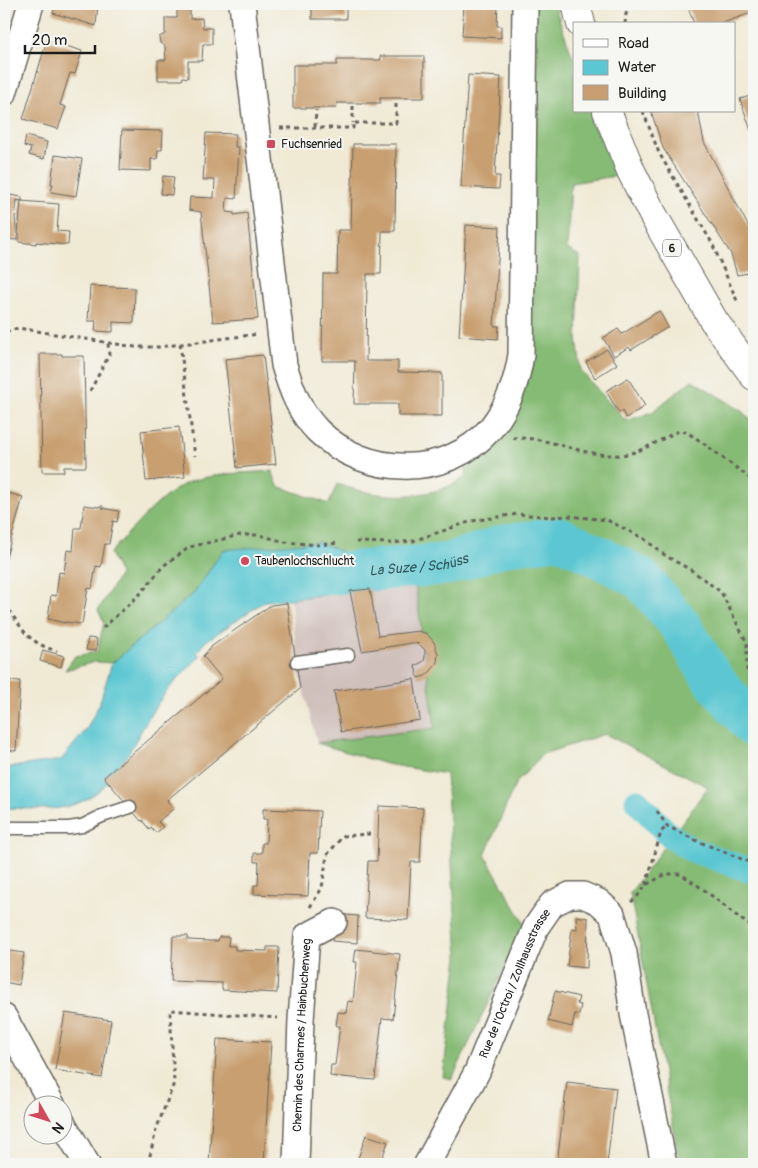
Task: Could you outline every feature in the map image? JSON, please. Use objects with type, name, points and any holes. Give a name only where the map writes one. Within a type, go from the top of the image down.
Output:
[{"type":"main road","points":[[576,4],[580,22]]},
{"type":"main road","name":"6","points":[[607,112],[652,213],[714,321],[754,376]]},
{"type":"street","points":[[4,92],[31,4]]},
{"type":"street","points":[[242,4],[284,365],[290,385],[297,402],[317,430],[333,444],[350,455],[382,465],[409,467],[435,463],[462,451],[476,442],[490,428],[509,398],[518,375],[522,355],[525,4]]},
{"type":"street","name":"Rue de l'Octroi / Zollhausstrasse","points":[[428,1164],[477,1072],[536,927],[552,904],[570,895],[583,895],[599,902],[612,914],[615,922],[624,953],[633,1014],[664,1164]]},
{"type":"street","name":"Chemin des Charmes / Hainbuchenweg","points":[[296,1164],[301,1020],[307,936],[334,922]]},
{"type":"street","points":[[4,1018],[47,1096]]},
{"type":"street","points":[[72,1139],[87,1164]]},
{"type":"lane","points":[[297,662],[348,655]]},
{"type":"lane","points":[[4,828],[69,828],[82,826],[102,816],[130,807]]},
{"type":"path","points":[[625,22],[626,14],[631,4]]},
{"type":"path","points":[[353,123],[396,123],[396,101]]},
{"type":"path","points":[[257,128],[353,128],[353,106]]},
{"type":"path","points":[[315,128],[316,110]]},
{"type":"path","points":[[643,112],[659,153],[712,243],[738,303]]},
{"type":"path","points":[[6,332],[18,328],[135,347],[180,344],[281,332]]},
{"type":"path","points":[[90,392],[109,355],[108,343]]},
{"type":"path","points":[[180,344],[195,456]]},
{"type":"path","points":[[505,438],[525,437],[595,454],[619,455],[634,452],[679,431],[686,432],[754,481]]},
{"type":"path","points":[[356,542],[391,543],[413,540],[446,531],[472,521],[518,514],[607,520],[643,538],[666,556],[691,570],[721,592],[747,643],[747,672],[754,686]]},
{"type":"path","points":[[103,628],[141,593],[163,566],[190,547],[240,535],[259,535],[285,542],[310,544],[339,543]]},
{"type":"path","points":[[4,604],[25,634],[41,646],[57,651]]},
{"type":"path","points":[[657,811],[667,826],[695,840],[754,864]]},
{"type":"path","points":[[636,898],[646,885],[660,832],[667,826]]},
{"type":"path","points":[[307,936],[310,905],[322,888],[327,855],[343,836],[370,834]]},
{"type":"path","points":[[646,885],[666,874],[681,874],[754,927]]},
{"type":"path","points":[[148,1164],[156,1130],[174,1083],[170,1010],[301,1020]]},
{"type":"shaded area","points":[[415,583],[435,728],[317,743],[298,667],[290,599]]},
{"type":"green space","points":[[535,4],[554,4],[573,58],[573,112],[592,112],[616,176],[571,183],[567,249],[580,256],[577,338],[581,371],[626,421],[652,412],[692,380],[741,410],[754,423],[754,1164],[680,1164],[630,893],[708,787],[605,734],[543,754],[516,783],[485,855],[525,925],[452,1079],[443,1077],[458,957],[446,774],[386,764],[317,743],[435,728],[415,583],[223,550],[194,593],[112,663],[95,662],[65,670],[75,656],[97,652],[104,622],[98,610],[120,574],[110,553],[161,500],[184,484],[214,476],[272,471],[278,486],[329,504],[337,484],[370,493],[387,495],[421,494],[437,490],[467,476],[464,461],[519,371],[537,91]]},
{"type":"water","points":[[319,542],[415,583],[265,601],[206,641],[197,652],[200,656],[175,682],[152,712],[115,773],[91,797],[76,804],[59,808],[4,808],[4,768],[61,760],[86,730],[99,705],[112,663],[194,593],[223,550]]},
{"type":"building","points":[[55,4],[98,4],[96,26],[53,13]]},
{"type":"building","points":[[312,4],[346,4],[346,19],[312,19]]},
{"type":"building","points":[[464,4],[498,4],[497,26],[501,26],[501,38],[462,36]]},
{"type":"building","points":[[687,4],[748,4],[751,13],[726,22],[693,22]]},
{"type":"building","points":[[190,6],[190,19],[202,18],[203,28],[212,28],[212,44],[203,44],[202,61],[188,61],[188,78],[183,77],[182,80],[158,80],[158,60],[166,60],[165,46],[160,43],[159,37],[165,34],[165,18],[177,18],[177,7]]},
{"type":"building","points":[[47,40],[82,51],[75,74],[70,73],[60,105],[66,107],[58,129],[23,119]]},
{"type":"building","points":[[380,56],[424,56],[424,98],[380,98],[380,103],[337,103],[336,108],[293,108],[293,65],[337,65],[337,60],[381,60]]},
{"type":"building","points":[[468,75],[501,77],[495,176],[500,176],[499,189],[461,187]]},
{"type":"building","points":[[754,95],[754,139],[740,99]]},
{"type":"building","points":[[651,112],[698,112],[704,142],[754,237],[754,272],[737,275],[731,254],[663,148]]},
{"type":"building","points":[[122,130],[163,131],[162,150],[158,150],[157,159],[151,159],[151,171],[120,170]]},
{"type":"building","points":[[206,133],[236,134],[235,147],[239,147],[236,199],[227,198],[226,212],[234,213],[234,215],[247,213],[258,319],[213,322],[201,212],[189,210],[190,197],[214,198],[215,180],[203,180]]},
{"type":"building","points":[[26,136],[47,142],[44,159],[29,155],[31,148],[24,146]]},
{"type":"building","points":[[353,144],[396,144],[395,231],[382,231],[381,274],[367,274],[366,361],[398,361],[398,372],[442,373],[442,416],[398,416],[398,404],[354,404],[355,361],[322,361],[323,274],[337,274],[338,230],[351,230]]},
{"type":"building","points":[[55,155],[82,159],[76,196],[51,192]]},
{"type":"building","points":[[163,176],[174,177],[172,195],[161,194]]},
{"type":"building","points":[[4,194],[22,197],[22,201],[17,200],[15,218],[17,240],[4,239]]},
{"type":"building","points":[[21,201],[59,204],[57,231],[69,232],[68,245],[19,242]]},
{"type":"building","points":[[466,225],[500,227],[494,326],[499,326],[498,339],[459,336]]},
{"type":"building","points":[[90,286],[135,288],[134,323],[113,322],[113,332],[95,331],[96,321],[88,321]]},
{"type":"building","points":[[659,311],[668,327],[631,350],[629,347],[614,356],[603,338],[618,329],[622,334]]},
{"type":"building","points":[[607,349],[617,364],[595,378],[586,362]]},
{"type":"building","points":[[40,354],[84,356],[86,467],[64,467],[64,472],[42,472]]},
{"type":"building","points":[[263,355],[276,464],[237,468],[225,359]]},
{"type":"building","points":[[628,378],[645,406],[626,418],[622,411],[619,413],[606,391]]},
{"type":"building","points":[[179,427],[185,477],[146,481],[141,431]]},
{"type":"building","points":[[4,492],[23,497],[4,565]]},
{"type":"building","points":[[84,505],[103,506],[102,508],[119,511],[117,522],[113,521],[109,544],[105,544],[101,567],[96,566],[92,589],[88,588],[82,624],[48,619],[51,595],[56,596],[59,572],[64,573],[67,550],[73,551],[75,528],[81,528]]},
{"type":"building","points":[[370,589],[378,636],[419,631],[427,634],[434,642],[438,654],[437,662],[425,676],[418,678],[415,666],[424,661],[425,657],[425,650],[419,644],[412,643],[362,651],[350,591]]},
{"type":"building","points":[[287,603],[300,689],[167,800],[173,809],[158,822],[163,827],[156,833],[151,827],[149,829],[104,777],[222,679],[203,656],[212,646],[271,605]]},
{"type":"building","points":[[88,638],[97,639],[96,651],[86,650]]},
{"type":"building","points":[[43,650],[64,656],[61,667],[40,661]]},
{"type":"building","points":[[414,679],[420,720],[341,732],[334,691]]},
{"type":"building","points":[[4,680],[20,681],[16,751],[4,750]]},
{"type":"building","points":[[379,806],[423,808],[420,862],[411,862],[408,920],[365,918],[368,861],[377,861]]},
{"type":"building","points":[[263,809],[320,811],[318,853],[310,853],[308,896],[254,894],[254,885],[258,885],[259,862],[254,862],[254,853],[262,853],[262,843],[266,843],[267,819],[263,819]]},
{"type":"building","points":[[334,914],[358,916],[357,943],[332,941]]},
{"type":"building","points":[[576,916],[588,918],[587,968],[567,966],[572,928],[577,929]]},
{"type":"building","points":[[173,936],[188,936],[188,940],[209,941],[218,941],[219,937],[229,937],[228,946],[235,946],[235,950],[267,951],[267,947],[279,947],[277,993],[222,990],[222,983],[171,981]]},
{"type":"building","points":[[356,949],[400,954],[393,1019],[382,1018],[375,1080],[330,1076],[331,1065],[335,1065],[340,1026],[336,1026],[338,1012],[346,1013],[348,1001],[353,1002],[357,962],[354,962]]},
{"type":"building","points":[[4,950],[24,953],[19,985],[4,982]]},
{"type":"building","points":[[555,991],[579,997],[577,1004],[581,1005],[579,1015],[575,1014],[572,1027],[548,1021]]},
{"type":"building","points":[[65,1013],[111,1020],[102,1078],[55,1070]]},
{"type":"building","points":[[217,1039],[271,1042],[264,1164],[209,1164]]},
{"type":"building","points":[[567,1082],[616,1088],[607,1164],[557,1164]]},
{"type":"building","points":[[366,1135],[388,1142],[380,1164],[356,1164]]},
{"type":"waterway","name":"La Suze / Schüss","points":[[327,574],[448,564],[505,545],[560,538],[641,579],[681,626],[713,679],[754,727]]},
{"type":"waterway","points":[[637,801],[667,833],[690,849],[754,872]]},
{"type":"place","name":"Fuchsenried","points":[[271,144]]},
{"type":"place","name":"Taubenlochschlucht","points":[[245,561]]}]
